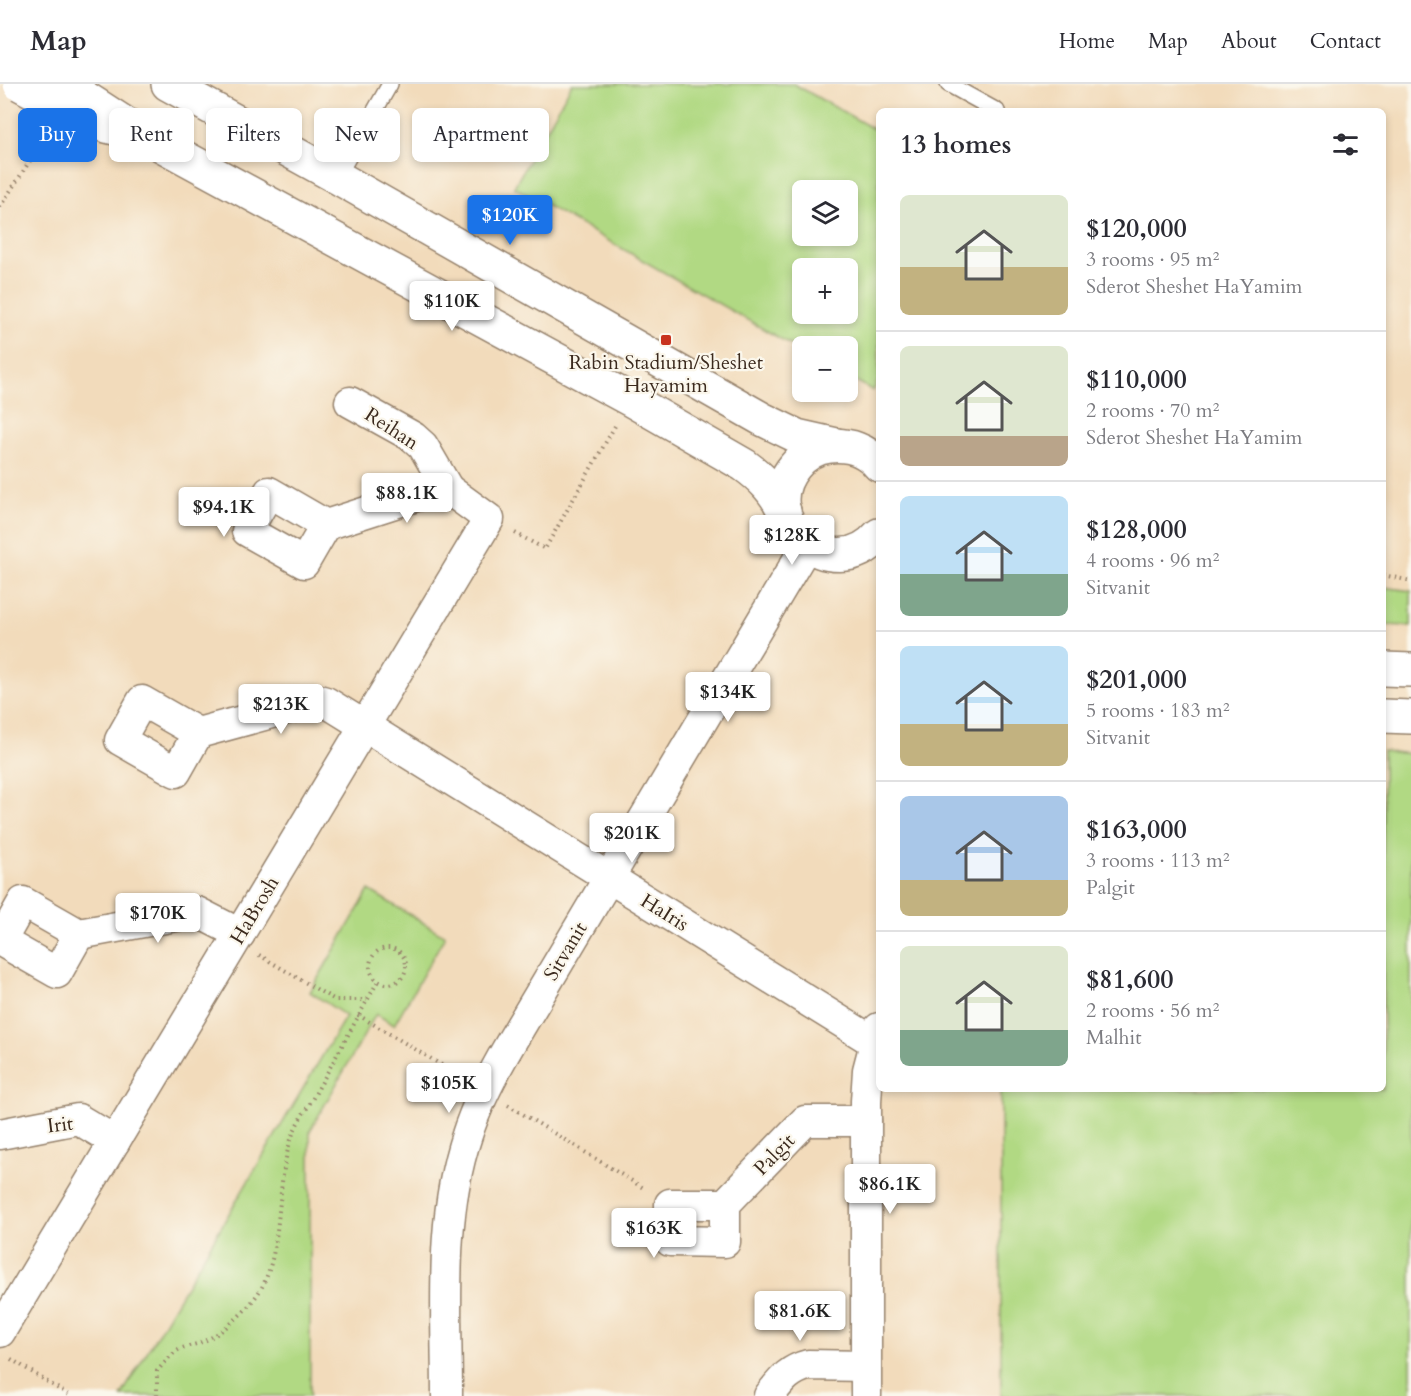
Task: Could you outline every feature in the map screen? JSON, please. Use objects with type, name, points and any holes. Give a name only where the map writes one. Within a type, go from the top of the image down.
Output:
[{"type":"main road","points":[[20,84],[90,122],[109,127]]},
{"type":"main road","points":[[64,84],[109,113]]},
{"type":"main road","points":[[169,84],[338,177],[762,419],[806,439],[858,449],[868,454],[876,462]]},
{"type":"main road","points":[[194,162],[631,400],[744,465],[775,492],[792,530],[807,545],[826,553],[846,553],[876,563]]},
{"type":"main road","points":[[784,511],[784,489],[792,469],[807,454],[826,446],[837,445]]},
{"type":"main road","points":[[846,553],[868,545],[876,538]]},
{"type":"main road","points":[[1386,669],[1411,670]]},
{"type":"main road","points":[[1386,716],[1411,717]]},
{"type":"street","name":"Reihan","points":[[350,402],[413,437],[423,446],[448,489]]},
{"type":"street","points":[[326,525],[435,490],[448,489],[489,519]]},
{"type":"street","name":"HaBrosh","points":[[5,1345],[115,1141],[489,519]]},
{"type":"street","name":"Sitvanit","points":[[447,1396],[447,1266],[452,1195],[466,1137],[485,1091],[608,877],[807,545]]},
{"type":"street","name":"HaIris","points":[[198,733],[319,700],[326,702],[608,877],[876,1034]]},
{"type":"street","points":[[79,934],[196,912],[237,937]]},
{"type":"street","points":[[866,1396],[866,1122],[868,1070],[876,1039]]},
{"type":"street","name":"Irit","points":[[0,1134],[78,1119],[115,1141]]},
{"type":"street","name":"Palgit","points":[[670,1204],[725,1204],[805,1121],[866,1122]]},
{"type":"street","points":[[769,1396],[786,1374],[798,1367],[808,1365],[866,1366]]},
{"type":"lane","points":[[338,177],[390,84]]},
{"type":"lane","points":[[948,84],[992,108]]},
{"type":"path","points":[[0,207],[29,162]]},
{"type":"path","points":[[489,519],[545,549],[631,400]]},
{"type":"path","points":[[1386,576],[1411,581]]},
{"type":"path","points":[[237,937],[335,999],[367,1000]]},
{"type":"path","points":[[384,948],[395,949],[404,958],[404,973],[395,982],[388,984],[378,981],[372,976],[370,969],[372,955],[384,948]]},
{"type":"path","points":[[157,1396],[157,1371],[167,1360],[180,1349],[204,1341],[238,1317],[264,1284],[270,1265],[280,1194],[292,1137],[300,1117],[308,1107],[378,981]]},
{"type":"path","points":[[358,1015],[670,1204]]},
{"type":"path","points":[[5,1345],[70,1396]]},
{"type":"green space","points":[[572,84],[794,84],[876,130],[876,385],[873,391],[858,382],[858,336],[792,336],[792,345],[514,187],[528,162],[549,162],[549,125]]},
{"type":"green space","points":[[1386,587],[1411,591],[1411,626],[1386,625]]},
{"type":"green space","points":[[1386,751],[1411,754],[1411,1396],[1001,1396],[1001,1092],[1386,1092]]},
{"type":"green space","points":[[369,890],[445,936],[394,1025],[376,1014],[310,1131],[310,1396],[121,1396],[346,1016],[310,992]]},
{"type":"place","name":"Rabin Stadium/Sheshet Hayamim","points":[[666,340]]}]
